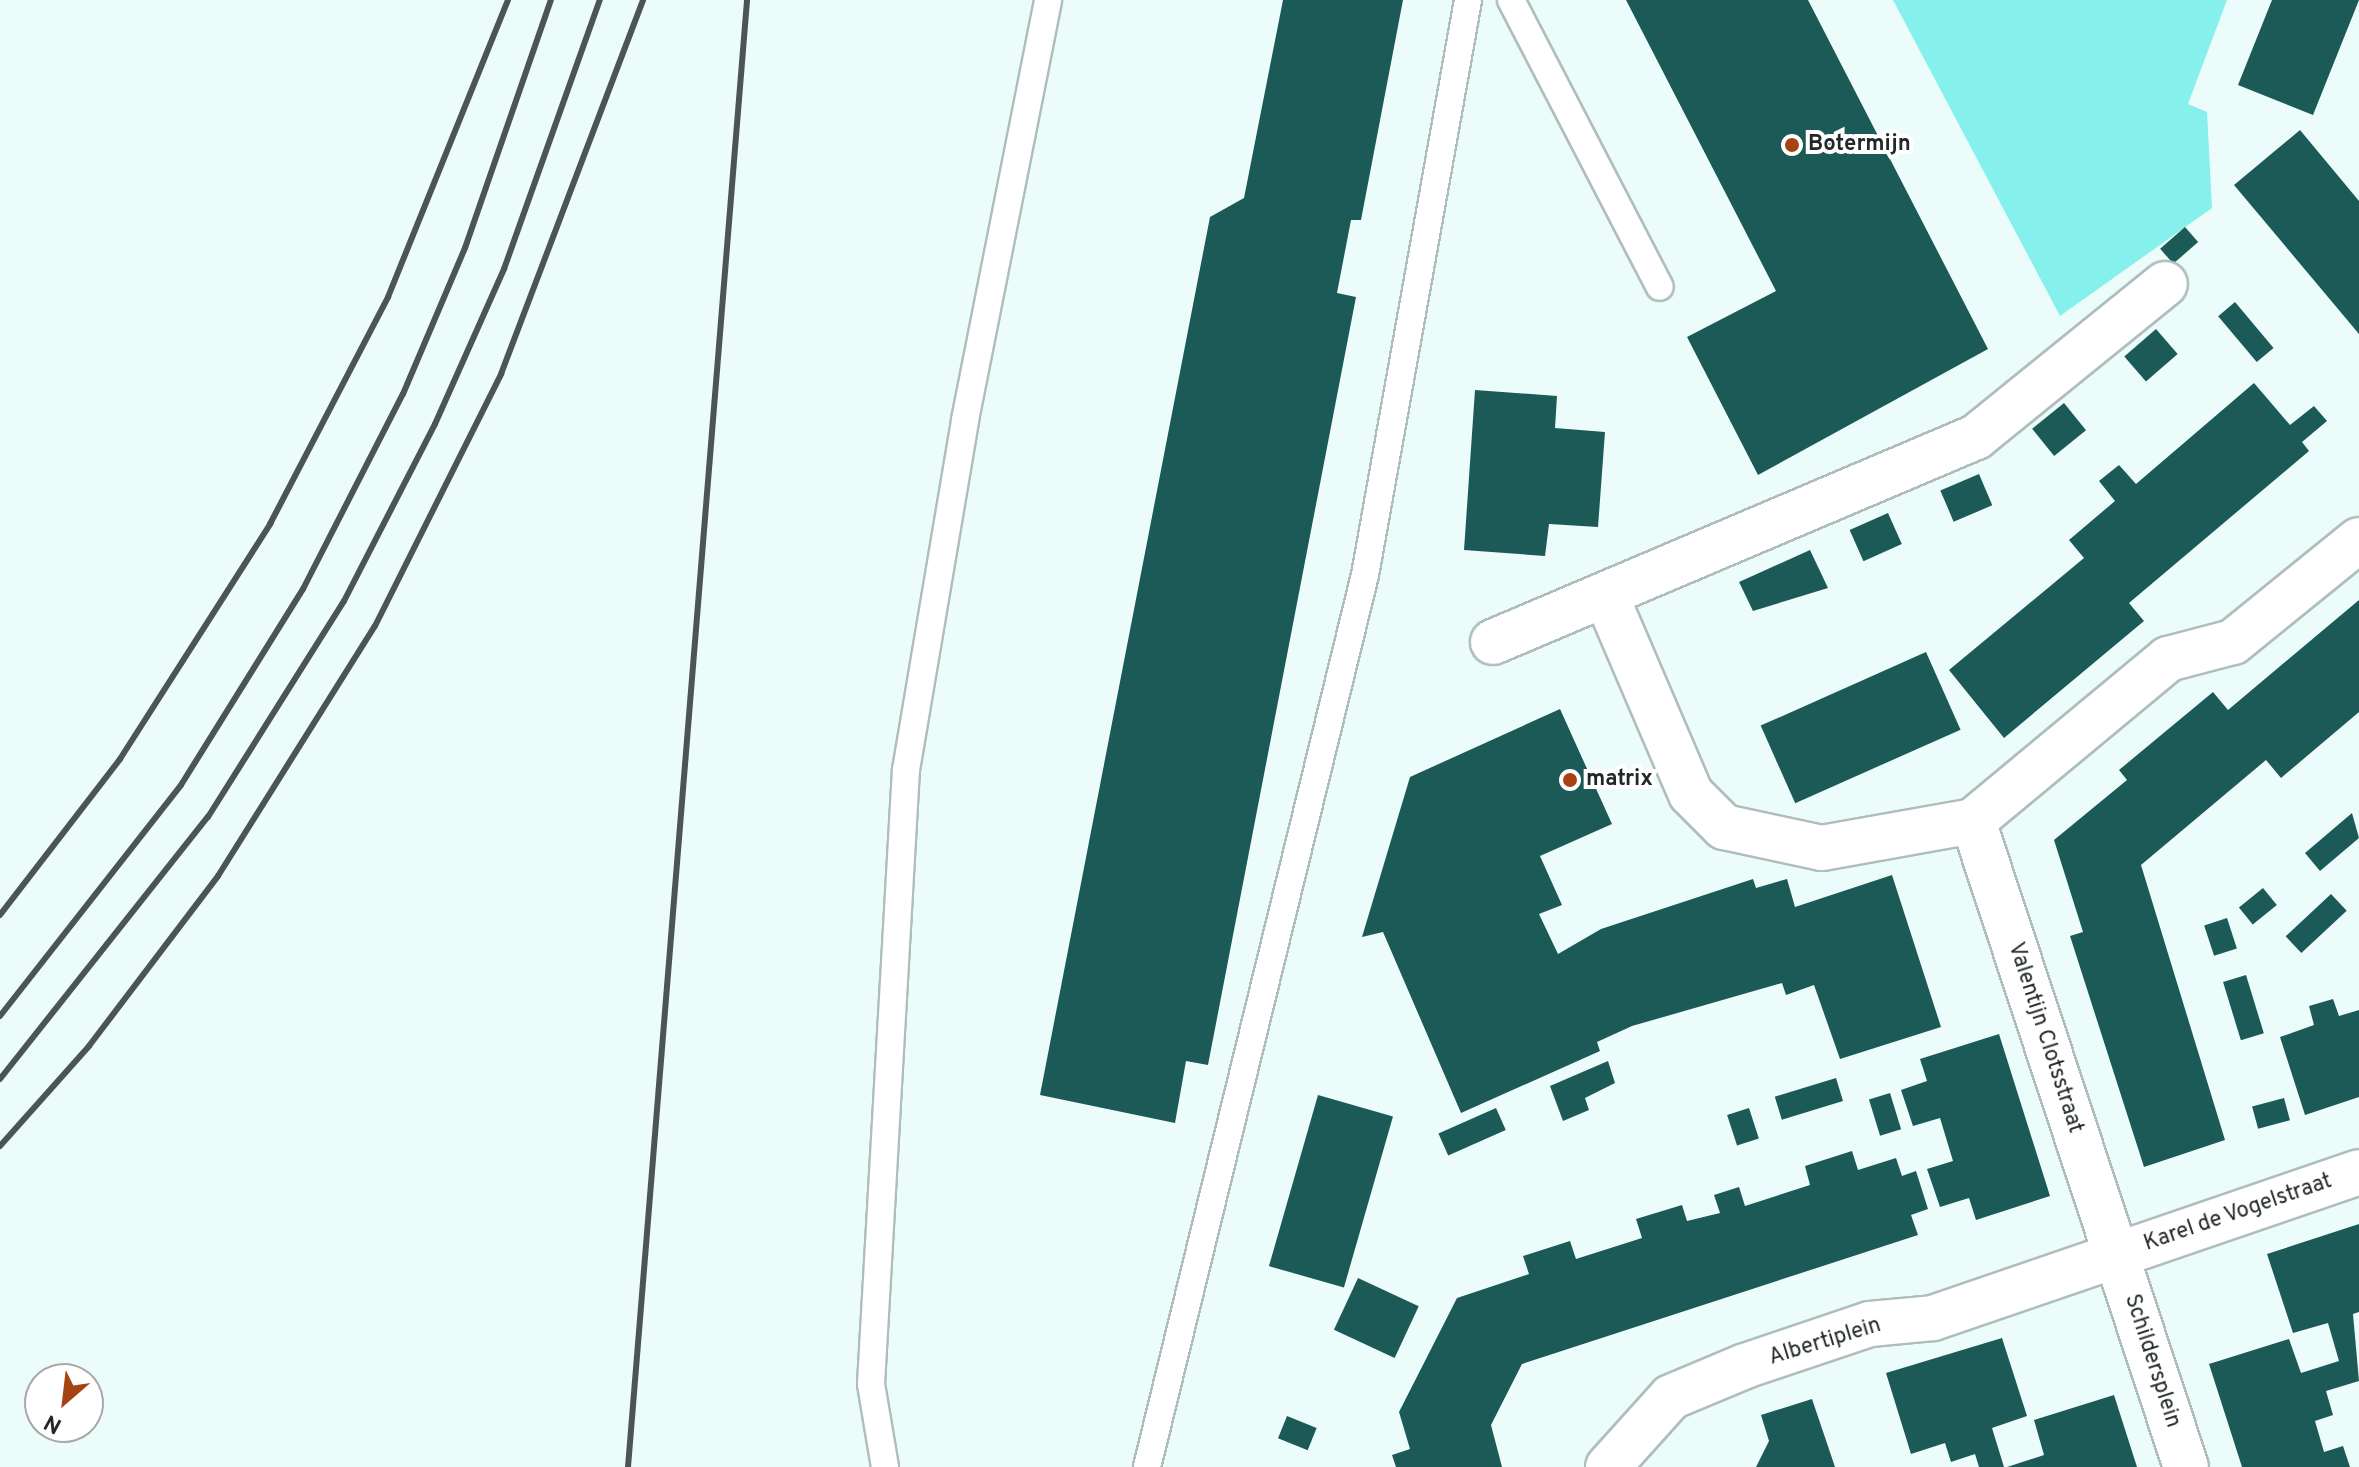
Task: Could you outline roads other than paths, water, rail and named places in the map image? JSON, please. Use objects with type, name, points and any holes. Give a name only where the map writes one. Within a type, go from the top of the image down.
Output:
[{"type":"street","points":[[1493,642],[1976,437],[2165,284]]},
{"type":"street","points":[[1606,596],[1691,794],[1724,827],[1822,848],[1973,821],[2168,659],[2233,642],[2359,540]]},
{"type":"street","name":"Valentijn Clotsstraat","points":[[1973,821],[2117,1254]]},
{"type":"street","name":"Karel de Vogelstraat","points":[[2117,1254],[2359,1172]]},
{"type":"street","name":"Albertiplein","points":[[1608,1467],[1671,1397],[1870,1324],[1933,1318],[2117,1254]]},
{"type":"street","name":"Schildersplein","points":[[2117,1254],[2186,1467]]},
{"type":"lane","points":[[885,1467],[871,1384],[906,770],[962,435],[1048,0]]},
{"type":"lane","points":[[1147,1467],[1365,575],[1468,0]]},
{"type":"lane","points":[[1511,0],[1660,287]]},
{"type":"railway","points":[[0,915],[120,759],[270,524],[388,297],[508,0]]},
{"type":"railway","points":[[0,1016],[181,785],[303,589],[403,394],[465,248],[551,0]]},
{"type":"railway","points":[[0,1079],[208,817],[344,601],[435,424],[504,269],[600,0]]},
{"type":"railway","points":[[0,1146],[89,1046],[218,876],[375,626],[501,374],[643,0]]},
{"type":"railway","points":[[628,1467],[747,0]]},
{"type":"place","name":"Botermijn","points":[[1792,145]]},
{"type":"place","name":"matrix","points":[[1570,780]]}]
